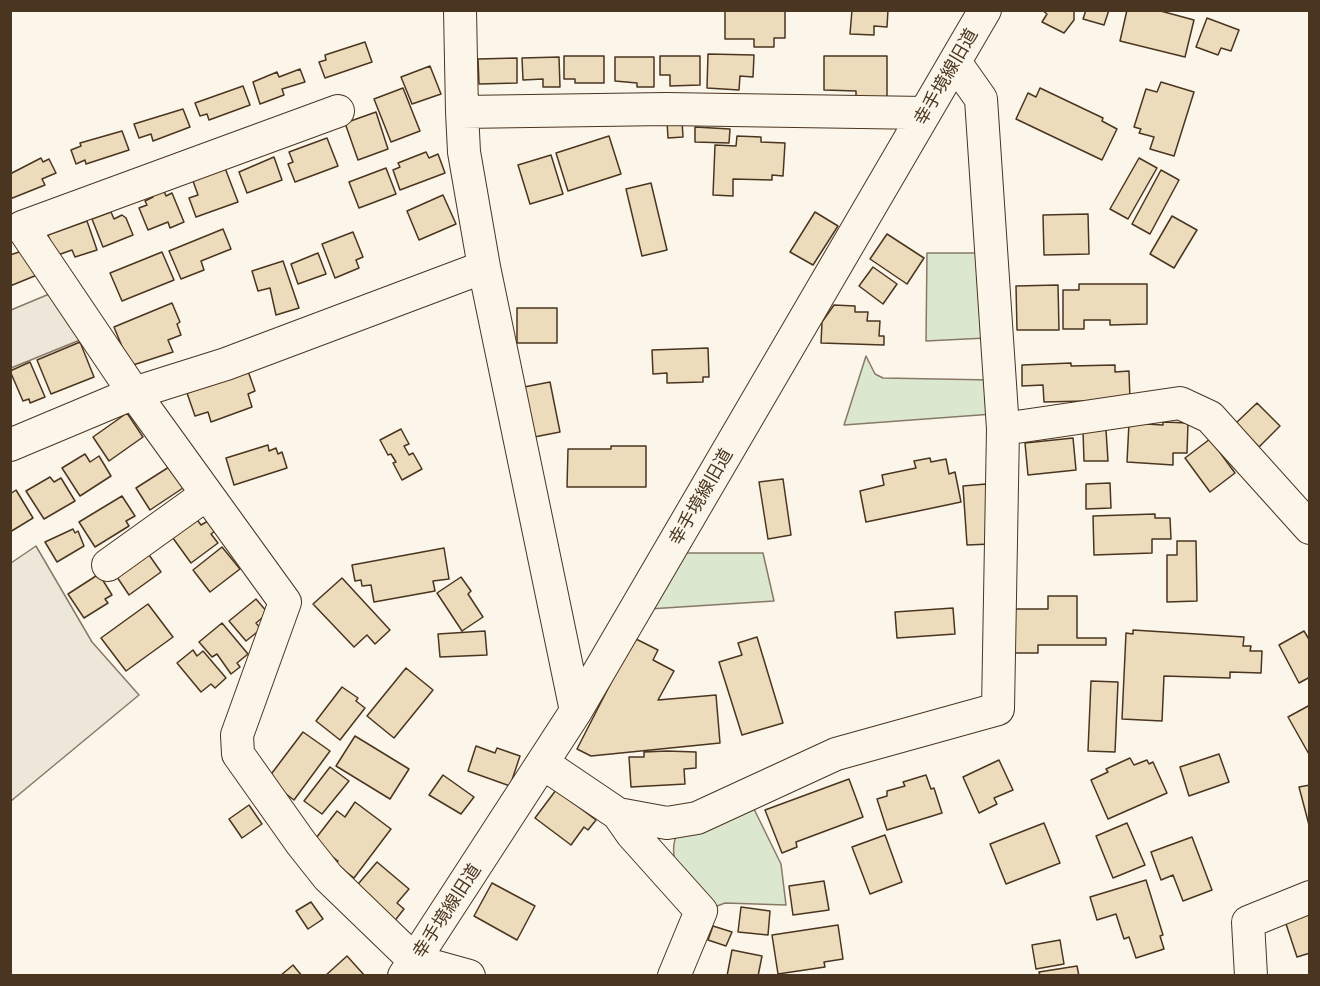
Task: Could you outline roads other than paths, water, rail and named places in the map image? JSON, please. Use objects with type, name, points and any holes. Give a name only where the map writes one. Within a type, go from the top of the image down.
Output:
[{"type":"street","points":[[460,10],[464,152],[484,267],[576,711]]},
{"type":"street","name":"幸手境線旧道","points":[[410,968],[544,764],[576,711],[985,10]]},
{"type":"street","points":[[618,814],[667,823],[697,818],[836,754],[998,709],[1003,429],[981,99],[955,62]]},
{"type":"street","points":[[462,112],[666,109],[925,113]]},
{"type":"street","points":[[338,111],[16,219],[134,393],[285,602],[237,735],[238,754],[328,877],[410,968],[469,975]]},
{"type":"street","points":[[10,446],[134,393],[226,364],[484,267]]},
{"type":"street","points":[[1003,429],[1180,403],[1210,417],[1310,528]]},
{"type":"street","points":[[108,565],[207,494]]},
{"type":"street","points":[[544,764],[618,814],[632,834],[701,911],[674,975]]},
{"type":"street","points":[[1251,975],[1248,922],[1310,897]]}]
